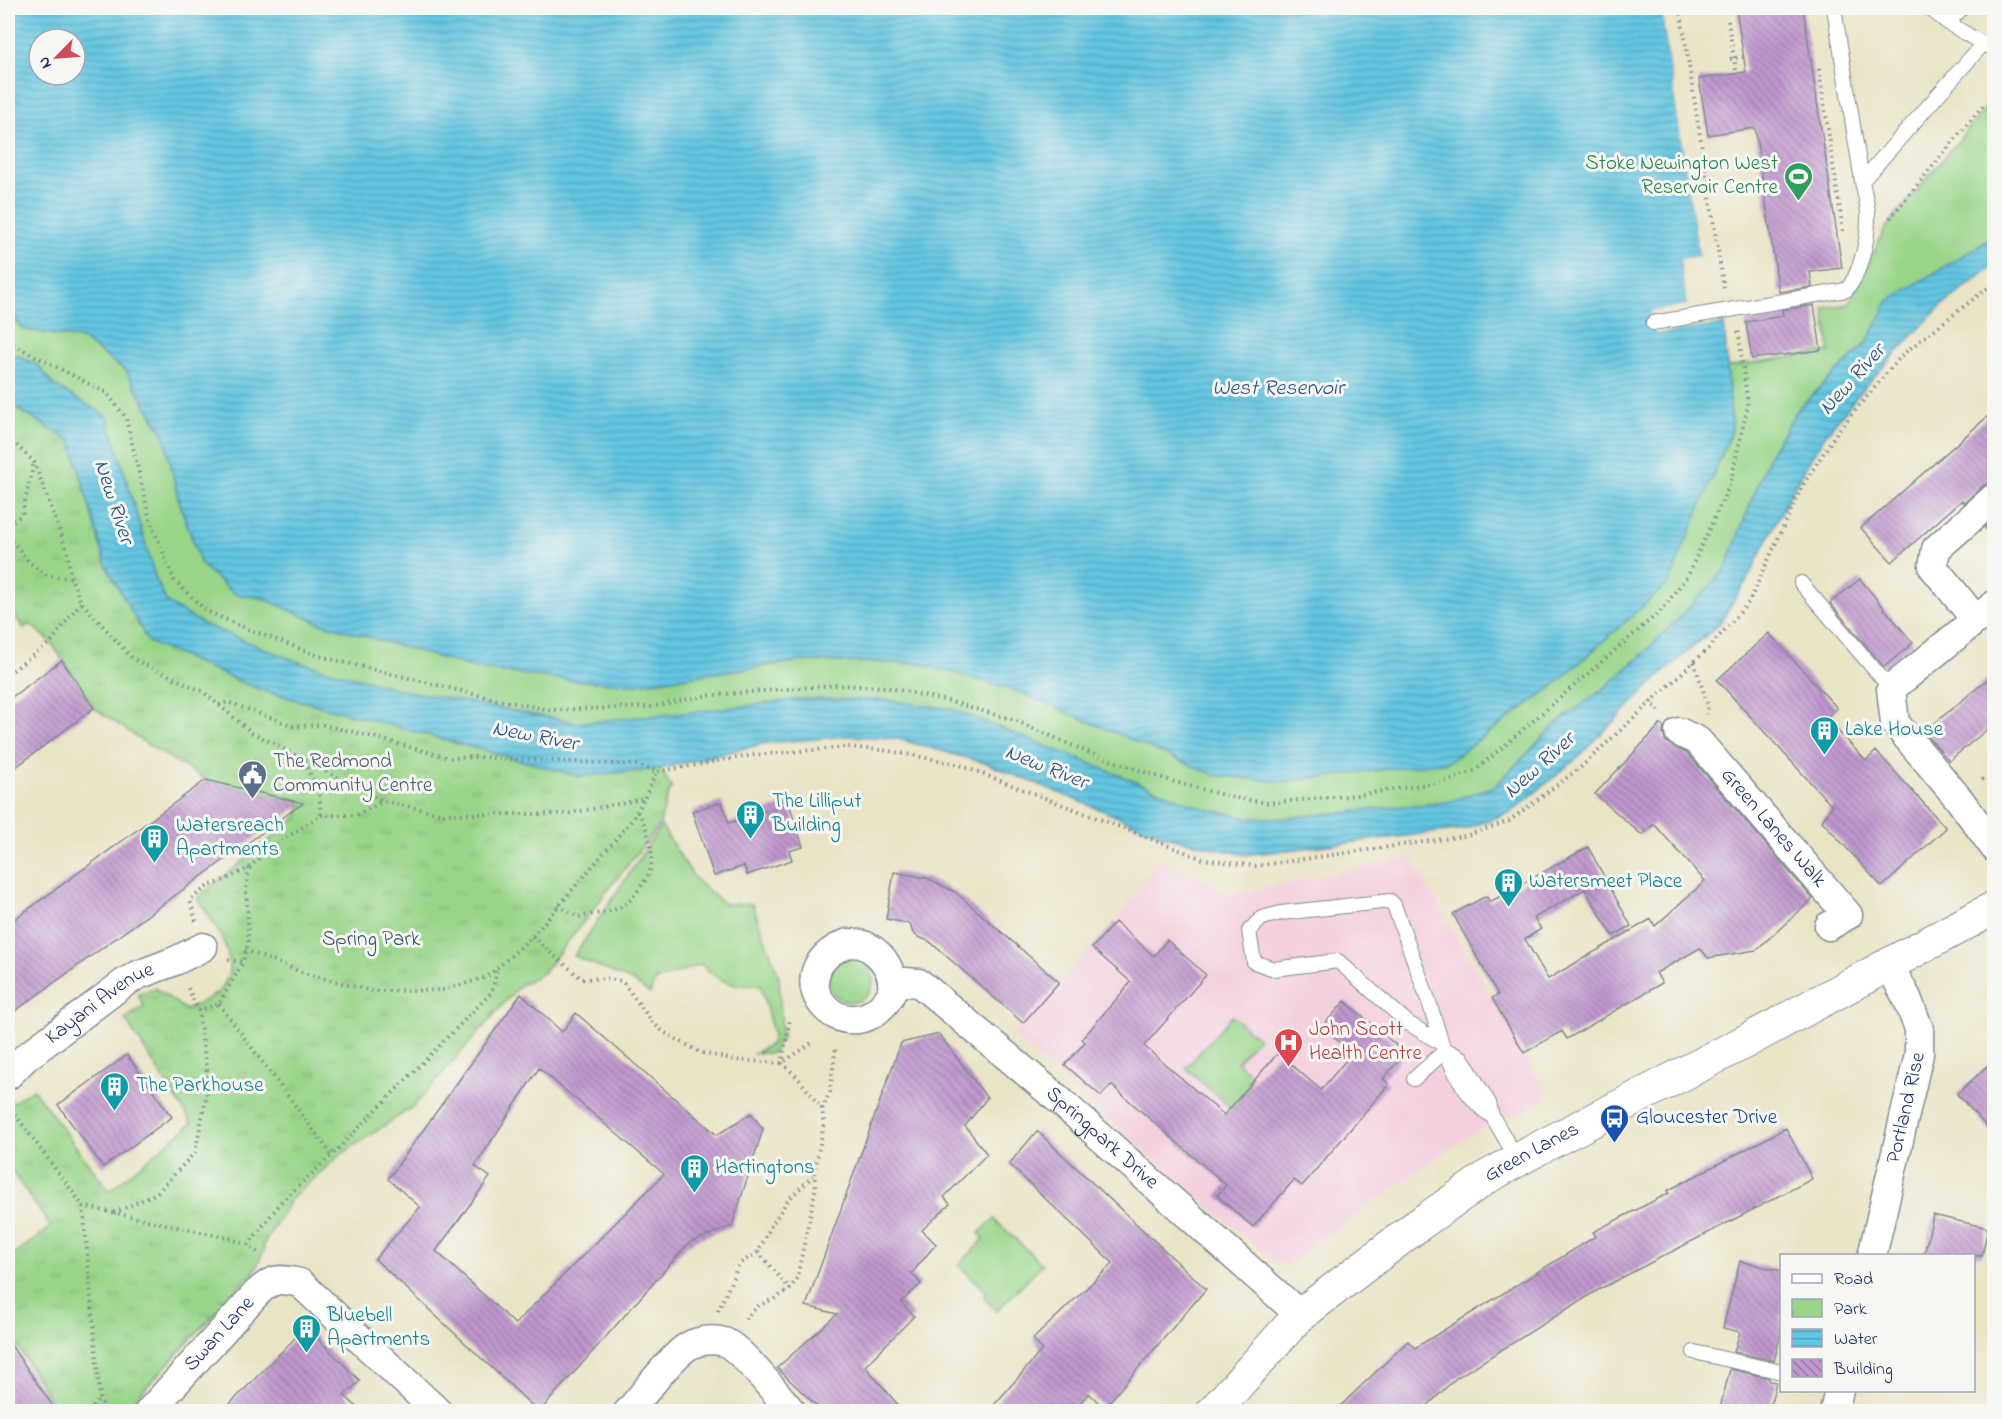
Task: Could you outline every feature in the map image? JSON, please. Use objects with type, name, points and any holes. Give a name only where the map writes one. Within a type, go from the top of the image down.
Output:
[{"type":"main road","name":"Green Lanes","points":[[1213,1412],[1299,1316],[1418,1225],[1517,1159],[1888,965],[1992,915]]},
{"type":"street","points":[[1995,498],[1936,549],[1933,567],[1985,612],[1891,689],[1895,723],[1959,799],[1995,847]]},
{"type":"street","name":"Green Lanes Walk","points":[[1689,736],[1848,915],[1829,926]]},
{"type":"street","name":"Kayani Avenue","points":[[8,1075],[26,1058],[124,983],[138,975],[175,962],[203,947]]},
{"type":"street","name":"Portland Rise","points":[[1872,1254],[1919,1054],[1919,1029],[1907,998],[1888,965]]},
{"type":"street","name":"Springpark Drive","points":[[892,981],[919,984],[928,990],[1058,1099],[1299,1316]]},
{"type":"street","points":[[290,1281],[438,1412]]},
{"type":"street","name":"Swan Lane","points":[[149,1412],[266,1284],[290,1281]]},
{"type":"street","points":[[628,1412],[684,1349],[696,1342],[707,1340],[724,1342],[736,1351],[792,1412]]},
{"type":"street","points":[[1834,1412],[1839,1392]]},
{"type":"lane","points":[[1653,323],[1846,290],[1851,285],[1862,259],[1868,218],[1834,8]]},
{"type":"lane","points":[[1862,182],[1989,47],[1948,23],[1929,8]]},
{"type":"lane","points":[[1948,23],[1962,8]]},
{"type":"lane","points":[[1801,583],[1891,689]]},
{"type":"lane","points":[[1390,901],[1394,905],[1442,1044],[1408,1023],[1363,982],[1338,961],[1274,969],[1254,962],[1249,931],[1262,918],[1281,913],[1390,901]]},
{"type":"lane","points":[[1414,1079],[1446,1050],[1461,1058],[1489,1103],[1492,1116],[1517,1159]]},
{"type":"lane","points":[[1694,1352],[1780,1372]]},
{"type":"path","points":[[8,342],[107,393],[126,418],[150,520],[174,580],[205,610],[319,656],[494,699],[550,710],[650,707],[703,696],[835,685],[886,687],[948,701],[1014,720],[1092,754],[1171,781],[1231,797],[1266,803],[1357,795],[1448,781],[1476,770],[1663,609],[1689,573],[1730,484],[1748,405],[1680,8]]},
{"type":"path","points":[[1728,21],[1732,58],[1736,71]]},
{"type":"path","points":[[1732,58],[1743,57]]},
{"type":"path","points":[[1818,68],[1844,239]]},
{"type":"path","points":[[1816,90],[1821,89]]},
{"type":"path","points":[[1883,226],[1985,103]]},
{"type":"path","points":[[219,705],[228,702],[293,726],[334,728],[449,758],[475,757],[638,765],[656,772],[754,755],[848,747],[890,751],[957,764],[1203,859],[1256,866],[1466,836],[1509,821],[1581,767],[1708,649],[1749,602],[1801,488],[1837,432],[1903,354],[1995,284]]},
{"type":"path","points":[[8,436],[34,462],[67,550],[70,578],[81,602],[133,658],[202,691],[251,732],[383,801],[443,814],[566,814],[644,799]]},
{"type":"path","points":[[8,524],[22,515],[34,462]]},
{"type":"path","points":[[8,536],[30,562],[48,576],[70,578]]},
{"type":"path","points":[[8,674],[51,642],[81,602]]},
{"type":"path","points":[[1689,736],[1708,706],[1694,662]]},
{"type":"path","points":[[304,761],[319,792],[321,815]]},
{"type":"path","points":[[245,950],[304,973],[371,991],[444,990],[487,977],[532,937],[632,820],[656,772]]},
{"type":"path","points":[[243,962],[230,961],[203,947],[190,900],[208,886],[249,868],[267,850],[321,815],[357,815],[383,801]]},
{"type":"path","points":[[558,906],[578,917],[626,904],[650,872],[651,850],[647,829],[637,812]]},
{"type":"path","points":[[198,1010],[219,1004],[243,962],[248,921],[246,890],[249,868]]},
{"type":"path","points":[[532,937],[582,979],[604,978],[622,981],[653,1023],[673,1038],[702,1053],[735,1060],[782,1063],[813,1042]]},
{"type":"path","points":[[114,1213],[158,1193],[195,1152],[209,1084],[198,1010],[175,962]]},
{"type":"path","points":[[248,1245],[281,1202],[332,1155],[492,992],[497,968]]},
{"type":"path","points":[[219,1004],[332,1155]]},
{"type":"path","points":[[782,1063],[790,1019]]},
{"type":"path","points":[[822,1109],[830,1092],[838,1040]]},
{"type":"path","points":[[724,1342],[759,1305],[790,1289],[797,1278],[816,1187],[814,1176],[824,1124],[822,1109],[806,1086],[782,1063]]},
{"type":"path","points":[[8,1105],[83,1206],[100,1398],[106,1412]]},
{"type":"path","points":[[717,1312],[739,1264],[759,1252],[771,1226],[788,1200],[814,1176]]},
{"type":"path","points":[[83,1206],[228,1238],[248,1245],[290,1281]]},
{"type":"path","points":[[759,1252],[790,1289]]},
{"type":"path","points":[[89,1412],[100,1398]]},
{"type":"shaded area","name":"John Scott Health Centre","points":[[1411,857],[1548,1098],[1511,1118],[1508,1114],[1470,1135],[1286,1266],[1273,1261],[1011,1035],[1115,922],[1159,858],[1232,895]]},
{"type":"green space","points":[[1994,101],[1994,237],[1890,300],[1866,344],[1798,409],[1769,455],[1727,568],[1684,613],[1643,654],[1602,690],[1557,723],[1495,786],[1448,802],[1287,818],[1248,818],[1202,808],[952,709],[884,700],[803,699],[577,723],[402,690],[298,662],[203,624],[167,603],[155,577],[108,417],[53,385],[39,366],[8,352],[8,308],[22,329],[82,339],[126,371],[164,435],[179,501],[201,564],[234,594],[263,598],[317,622],[479,669],[579,681],[636,684],[801,661],[919,663],[1017,691],[1448,762],[1551,688],[1668,583],[1732,430],[1727,367],[1830,351],[1824,308],[1849,304],[1885,229],[1988,105]]},
{"type":"green space","name":"Spring Park","points":[[8,403],[71,441],[106,565],[148,642],[261,690],[579,776],[660,769],[672,787],[660,824],[543,973],[520,985],[414,1106],[339,1156],[291,1199],[263,1245],[264,1250],[255,1270],[124,1411],[57,1411],[8,1331],[8,1259],[51,1227],[8,1166],[8,1106],[33,1089],[109,1191],[192,1123],[125,1019],[144,1006],[138,994],[155,988],[186,1010],[219,991],[226,980],[229,968],[228,956],[218,931],[197,898],[296,818],[302,803],[206,780],[147,744],[94,708],[51,642],[30,624],[24,628],[8,608]]},
{"type":"green space","points":[[661,826],[695,879],[724,904],[752,904],[779,977],[782,1037],[773,1053],[755,1053],[771,1044],[773,1034],[761,985],[728,983],[701,964],[655,981],[650,994],[634,982],[574,956]]},
{"type":"green space","points":[[851,958],[867,964],[873,980],[867,996],[851,1002],[835,996],[829,980],[835,964]]},
{"type":"green space","points":[[1232,1016],[1258,1038],[1237,1062],[1252,1076],[1247,1083],[1289,1121],[1270,1143],[1186,1068]]},
{"type":"green space","points":[[994,1219],[1042,1264],[997,1311],[984,1298],[987,1293],[959,1265],[984,1239],[979,1233]]},
{"type":"water","name":"West Reservoir","points":[[8,8],[1661,8],[1699,256],[1680,259],[1687,305],[1652,311],[1655,334],[1724,324],[1732,430],[1669,583],[1551,688],[1448,762],[1281,782],[1214,775],[1017,691],[919,663],[801,661],[636,684],[579,681],[479,669],[317,622],[263,598],[234,594],[201,564],[179,501],[164,435],[126,371],[82,339],[22,329],[8,307]]},
{"type":"water","name":"New River","points":[[1994,237],[1994,265],[1936,311],[1868,383],[1826,434],[1795,485],[1747,580],[1719,624],[1661,675],[1575,760],[1511,812],[1464,829],[1245,855],[1165,836],[988,764],[895,738],[848,736],[766,743],[660,769],[579,776],[261,690],[148,642],[106,565],[71,441],[8,403],[9,352],[39,366],[53,385],[108,417],[155,577],[167,603],[203,624],[298,662],[402,690],[577,723],[803,699],[884,700],[952,709],[1202,808],[1248,818],[1287,818],[1448,802],[1495,786],[1557,723],[1602,690],[1643,654],[1726,568],[1769,455],[1798,409],[1866,344],[1889,300]]},
{"type":"pier","points":[[1661,8],[1664,8],[1702,256],[1700,259],[1683,261],[1689,307],[1655,313],[1657,331],[1724,321],[1724,324],[1655,334],[1651,311],[1687,305],[1680,259],[1699,256]]},
{"type":"building","name":"Stoke Newington West Reservoir Centre","points":[[1736,8],[1803,8],[1842,268],[1810,272],[1812,287],[1779,292],[1755,128],[1708,135],[1699,79],[1746,72]]},
{"type":"building","points":[[1814,305],[1821,350],[1752,359],[1746,322],[1783,316],[1782,310]]},
{"type":"building","points":[[1995,410],[1995,482],[1984,485],[1964,503],[1962,500],[1892,562],[1861,528]]},
{"type":"building","points":[[1995,520],[1995,539],[1985,528]]},
{"type":"building","points":[[1860,579],[1913,643],[1884,667],[1830,603]]},
{"type":"building","name":"Lake House","points":[[1769,633],[1837,708],[1826,718],[1866,761],[1876,751],[1946,828],[1882,887],[1822,821],[1832,806],[1717,680]]},
{"type":"building","points":[[62,660],[94,708],[8,773],[8,700]]},
{"type":"building","points":[[1995,673],[1995,723],[1949,761],[1924,732]]},
{"type":"building","points":[[1661,724],[1664,728],[1663,734],[1666,742],[1688,754],[1813,899],[1756,950],[1708,958],[1700,948],[1656,973],[1662,983],[1567,1039],[1562,1031],[1524,1053],[1492,998],[1498,995],[1453,914],[1486,896],[1490,902],[1588,847],[1631,926],[1613,936],[1585,889],[1534,918],[1541,929],[1525,939],[1548,979],[1651,919],[1655,926],[1705,881],[1654,824],[1642,835],[1595,794]]},
{"type":"building","name":"Watersreach Apartments","points":[[206,780],[303,803],[8,1016],[8,924]]},
{"type":"building","name":"The Lilliput Building","points":[[722,802],[729,823],[789,803],[803,847],[789,851],[792,860],[747,875],[744,866],[714,876],[692,811]]},
{"type":"building","points":[[894,872],[927,878],[955,892],[1059,982],[1023,1023],[929,941],[913,933],[910,924],[886,919]]},
{"type":"building","points":[[1115,922],[1154,956],[1167,940],[1206,975],[1144,1046],[1224,1115],[1278,1053],[1321,1090],[1352,1053],[1322,1027],[1345,1001],[1405,1053],[1383,1079],[1389,1084],[1302,1186],[1294,1180],[1253,1227],[1217,1196],[1226,1185],[1111,1085],[1101,1096],[1065,1065],[1085,1042],[1082,1039],[1131,982],[1092,948]]},
{"type":"building","name":"Hartingtons","points":[[521,994],[562,1032],[576,1013],[717,1135],[751,1113],[763,1129],[732,1226],[689,1243],[539,1412],[375,1259],[420,1207],[388,1179]],"holes":[[[539,1068],[664,1174],[515,1324],[436,1251],[490,1177],[475,1166]]]},
{"type":"building","points":[[939,1034],[987,1098],[965,1126],[987,1154],[944,1197],[950,1204],[922,1230],[936,1244],[912,1273],[921,1284],[901,1302],[914,1316],[865,1366],[904,1412],[823,1412],[777,1368],[837,1314],[806,1306],[901,1043]]},
{"type":"building","name":"The Parkhouse","points":[[127,1055],[172,1117],[103,1167],[58,1105]]},
{"type":"building","points":[[1995,1059],[1995,1136],[1957,1094]]},
{"type":"building","points":[[1786,1128],[1812,1179],[1598,1290],[1456,1378],[1421,1412],[1334,1412],[1408,1341],[1415,1348],[1596,1236],[1593,1232]]},
{"type":"building","points":[[1037,1131],[1206,1289],[1104,1408],[1089,1393],[1072,1412],[988,1412],[1042,1350],[1033,1339],[1113,1263],[1009,1164]]},
{"type":"building","points":[[1933,1215],[1988,1228],[1982,1256],[1924,1254]]},
{"type":"building","points":[[1740,1261],[1780,1271],[1780,1337],[1774,1361],[1734,1352],[1740,1332],[1723,1328]]},
{"type":"building","name":"Bluebell Apartments","points":[[306,1327],[360,1381],[344,1395],[362,1412],[222,1412]]},
{"type":"building","points":[[8,1341],[57,1412],[8,1412]]},
{"type":"building","points":[[1730,1369],[1769,1378],[1769,1381],[1776,1382],[1769,1412],[1719,1412]]},
{"type":"place","name":"Stoke Newington West Reservoir Centre","points":[[1799,202]]},
{"type":"place","name":"Lake House","points":[[1824,756]]},
{"type":"place","name":"The Redmond Community Centre","points":[[252,800]]},
{"type":"place","name":"The Lilliput Building","points":[[751,840]]},
{"type":"place","name":"Watersreach Apartments","points":[[155,864]]},
{"type":"place","name":"Watersmeet Place","points":[[1508,908]]},
{"type":"place","name":"John Scott Health Centre","points":[[1288,1068]]},
{"type":"place","name":"The Parkhouse","points":[[115,1112]]},
{"type":"place","name":"Gloucester Drive","points":[[1615,1144]]},
{"type":"place","name":"Hartingtons","points":[[694,1194]]},
{"type":"place","name":"Bluebell Apartments","points":[[306,1354]]}]
